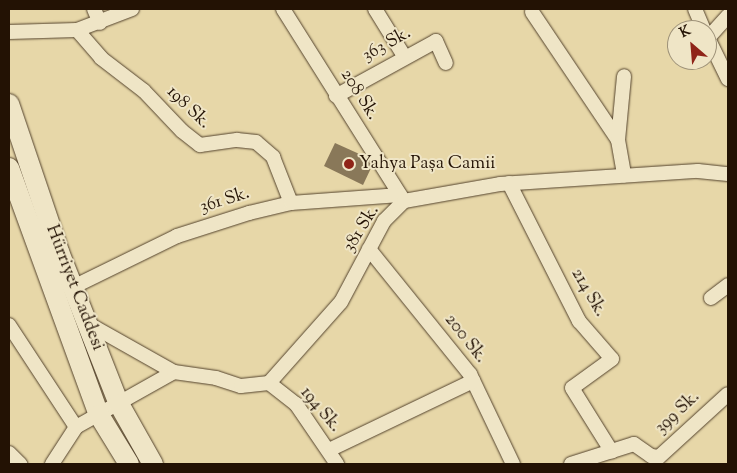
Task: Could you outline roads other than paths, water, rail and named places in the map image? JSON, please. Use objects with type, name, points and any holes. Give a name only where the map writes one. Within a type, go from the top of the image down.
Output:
[{"type":"main road","name":"Hürriyet Caddesi","points":[[9,104],[72,287],[119,404],[153,464]]},
{"type":"main road","name":"Hürriyet Caddesi","points":[[9,168],[98,415],[129,464]]},
{"type":"street","points":[[94,9],[100,23]]},
{"type":"street","points":[[9,32],[78,30],[132,9]]},
{"type":"street","name":"208 Sk.","points":[[283,9],[336,96],[402,198]]},
{"type":"street","points":[[374,9],[404,56]]},
{"type":"street","points":[[532,12],[618,140]]},
{"type":"street","points":[[717,27],[728,16]]},
{"type":"street","name":"198 Sk.","points":[[78,30],[101,58],[144,92],[182,131],[200,145],[237,140],[256,142],[273,157],[291,203]]},
{"type":"street","name":"363 Sk.","points":[[336,96],[404,56],[436,40],[446,62]]},
{"type":"street","points":[[717,57],[728,79]]},
{"type":"street","points":[[624,76],[618,140],[624,175]]},
{"type":"street","name":"381 Sk.","points":[[269,383],[341,302],[384,221],[402,198],[509,183],[624,175],[698,172],[728,174]]},
{"type":"street","name":"214 Sk.","points":[[509,183],[579,321],[612,359],[572,388],[612,452]]},
{"type":"street","name":"361 Sk.","points":[[72,287],[177,236],[249,213],[291,203],[402,198]]},
{"type":"street","name":"200 Sk.","points":[[369,249],[473,380],[513,464]]},
{"type":"street","points":[[711,298],[728,285]]},
{"type":"street","points":[[87,323],[174,372],[216,378],[241,386],[269,383]]},
{"type":"street","points":[[9,325],[76,427]]},
{"type":"street","points":[[52,464],[76,427],[174,372]]},
{"type":"street","points":[[333,460],[473,380]]},
{"type":"street","name":"194 Sk.","points":[[269,383],[296,404],[333,460]]},
{"type":"street","name":"399 Sk.","points":[[570,464],[634,444],[651,456],[660,457],[728,394]]},
{"type":"street","points":[[9,453],[20,464]]},
{"type":"place","name":"Yahya Paşa Camii","points":[[349,164]]}]
